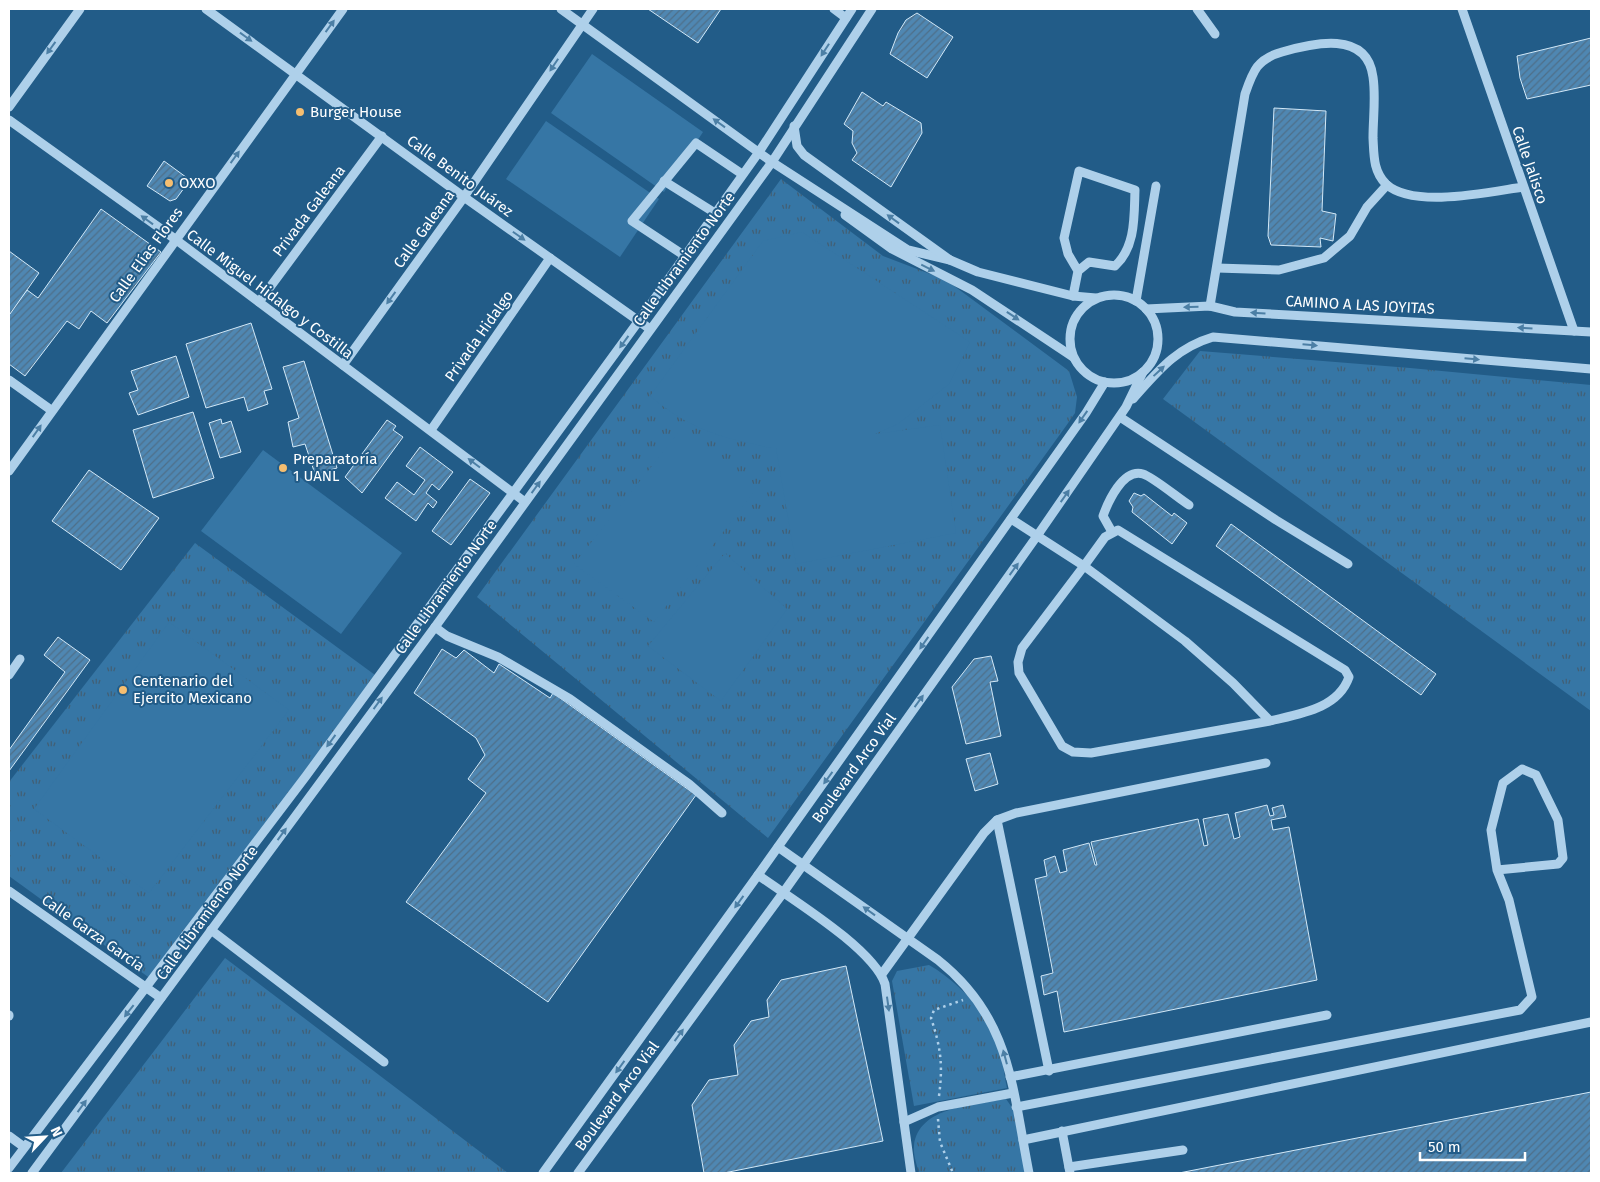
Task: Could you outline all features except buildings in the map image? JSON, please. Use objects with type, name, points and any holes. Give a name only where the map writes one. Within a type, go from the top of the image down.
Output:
[{"type":"street","points":[[9,108],[80,9]]},
{"type":"street","name":"Calle Benito Juárez","points":[[206,9],[464,197],[650,329]]},
{"type":"street","name":"Calle Elías Flores","points":[[9,470],[343,9]]},
{"type":"street","points":[[561,9],[892,249],[972,290],[1074,356]]},
{"type":"street","name":"Calle Galeana","points":[[343,365],[464,197],[593,9]]},
{"type":"street","points":[[834,9],[846,18]]},
{"type":"street","name":"Calle Libramiento Norte","points":[[9,1168],[224,884],[638,322],[759,152],[852,9]]},
{"type":"street","name":"Calle Libramiento Norte","points":[[32,1173],[435,627],[772,162],[872,9]]},
{"type":"street","points":[[1197,9],[1215,34]]},
{"type":"street","name":"Calle Jalisco","points":[[1462,9],[1574,331]]},
{"type":"street","points":[[1210,306],[1245,94],[1259,63],[1273,54],[1312,43],[1331,41],[1358,51],[1368,62],[1373,76],[1376,171],[1387,185],[1407,194],[1427,198],[1523,187]]},
{"type":"street","name":"Calle Miguel Hidalgo y Costilla","points":[[9,120],[175,239],[525,502]]},
{"type":"street","points":[[794,126],[797,146],[804,155],[950,260]]},
{"type":"street","name":"Privada Galeana","points":[[259,302],[382,136]]},
{"type":"street","points":[[685,256],[632,221],[696,143],[742,174]]},
{"type":"street","points":[[772,162],[908,250],[950,260],[978,272],[1073,296],[1096,298],[1109,295],[1123,296],[1136,301],[1154,321],[1158,334],[1157,348],[1152,361],[1143,372],[1132,379],[1118,383],[1105,382],[1092,377],[1081,368],[1074,356],[1070,343],[1071,329],[1076,316],[1084,306],[1096,298]]},
{"type":"street","points":[[1073,296],[1078,271],[1088,262],[1115,266],[1123,259],[1133,234],[1135,190],[1079,171],[1064,238],[1068,254],[1078,271]]},
{"type":"street","points":[[664,181],[715,213]]},
{"type":"street","points":[[1217,268],[1279,270],[1324,258],[1350,236],[1367,207],[1387,185]]},
{"type":"street","points":[[1136,301],[1156,186]]},
{"type":"street","name":"Privada Hidalgo","points":[[431,430],[550,258]]},
{"type":"street","name":"CAMINO A LAS JOYITAS","points":[[1146,310],[1210,306],[1235,312],[1591,332]]},
{"type":"street","points":[[1126,407],[1154,376],[1180,352],[1193,343],[1213,337],[1591,369]]},
{"type":"street","name":"Boulevard Arco Vial","points":[[578,1173],[783,893],[1037,536],[1120,417],[1143,372]]},
{"type":"street","points":[[9,380],[51,410]]},
{"type":"street","name":"Boulevard Arco Vial","points":[[543,1173],[1012,519],[1086,413],[1105,382]]},
{"type":"street","points":[[1120,417],[1276,520],[1348,564]]},
{"type":"street","points":[[1112,532],[1103,516],[1108,501],[1125,478],[1133,474],[1143,474],[1189,505]]},
{"type":"street","points":[[1012,519],[1084,566],[1185,640],[1233,683],[1270,721]]},
{"type":"street","points":[[1118,530],[1345,670],[1349,677],[1345,688],[1336,697],[1322,706],[1270,721],[1091,753],[1073,752],[1062,746],[1019,673],[1018,662],[1022,648],[1084,566],[1105,537],[1118,530]]},
{"type":"street","points":[[435,627],[447,636],[498,657],[570,699],[689,784],[722,813]]},
{"type":"street","points":[[9,675],[20,659]]},
{"type":"street","points":[[882,974],[984,833],[997,820],[1016,813],[1266,763]]},
{"type":"street","points":[[1016,1107],[1520,1010],[1532,997],[1509,900],[1497,870],[1491,830],[1503,783],[1522,769],[1536,775],[1558,820],[1563,858],[1558,864],[1497,870]]},
{"type":"street","points":[[997,820],[1050,1071]]},
{"type":"street","points":[[778,847],[959,976],[976,996],[988,1014],[1001,1043],[1014,1093],[1029,1173]]},
{"type":"street","points":[[758,875],[847,940],[882,974],[885,984],[911,1173]]},
{"type":"street","points":[[224,884],[237,894]]},
{"type":"street","name":"Calle Garza García","points":[[9,891],[161,998]]},
{"type":"street","points":[[211,930],[384,1062]]},
{"type":"street","points":[[1010,1077],[1050,1071],[1327,1015]]},
{"type":"street","points":[[1023,1140],[1062,1130],[1591,1022]]},
{"type":"street","points":[[904,1122],[938,1107],[1014,1093]]},
{"type":"street","points":[[1062,1130],[1070,1170],[1183,1150]]},
{"type":"street","points":[[9,1136],[24,1147]]},
{"type":"path","points":[[953,1173],[940,1142],[938,1107],[942,1064],[940,1046],[930,1018],[934,1010],[947,1004],[976,996]]},
{"type":"green space","points":[[592,54],[703,132],[664,192],[551,113]]},
{"type":"green space","points":[[546,121],[659,199],[620,257],[506,179]]},
{"type":"green space","points":[[781,179],[883,256],[946,280],[1069,371],[1077,397],[1075,413],[1066,426],[768,838],[477,597]]},
{"type":"green space","points":[[802,232],[970,342],[949,384],[898,424],[875,434],[940,425],[956,533],[796,564],[776,448],[735,440],[696,426],[673,413],[650,396],[763,241]]},
{"type":"green space","points":[[1200,351],[1591,385],[1591,711],[1163,399]]},
{"type":"green space","points":[[678,433],[753,493],[654,622],[574,564]]},
{"type":"green space","points":[[263,450],[402,553],[341,634],[201,531]]},
{"type":"green space","points":[[195,543],[375,675],[151,979],[9,876],[9,782]]},
{"type":"green space","points":[[725,553],[787,609],[721,701],[648,646]]},
{"type":"green space","points":[[169,622],[289,710],[149,893],[34,809]]},
{"type":"green space","points":[[225,958],[508,1173],[61,1173]]},
{"type":"green space","points":[[929,965],[961,989],[988,1022],[999,1046],[1007,1088],[914,1106],[892,981],[897,971]]},
{"type":"green space","points":[[1006,1099],[1013,1109],[1026,1173],[919,1173],[914,1146],[918,1133],[926,1123],[937,1115],[950,1110]]},
{"type":"place","name":"Burger House","points":[[300,112]]},
{"type":"place","name":"OXXO","points":[[169,183]]},
{"type":"place","name":"Preparatoría 1 UANL","points":[[283,468]]},
{"type":"place","name":"Centenario del Ejercito Mexicano","points":[[123,690]]}]
